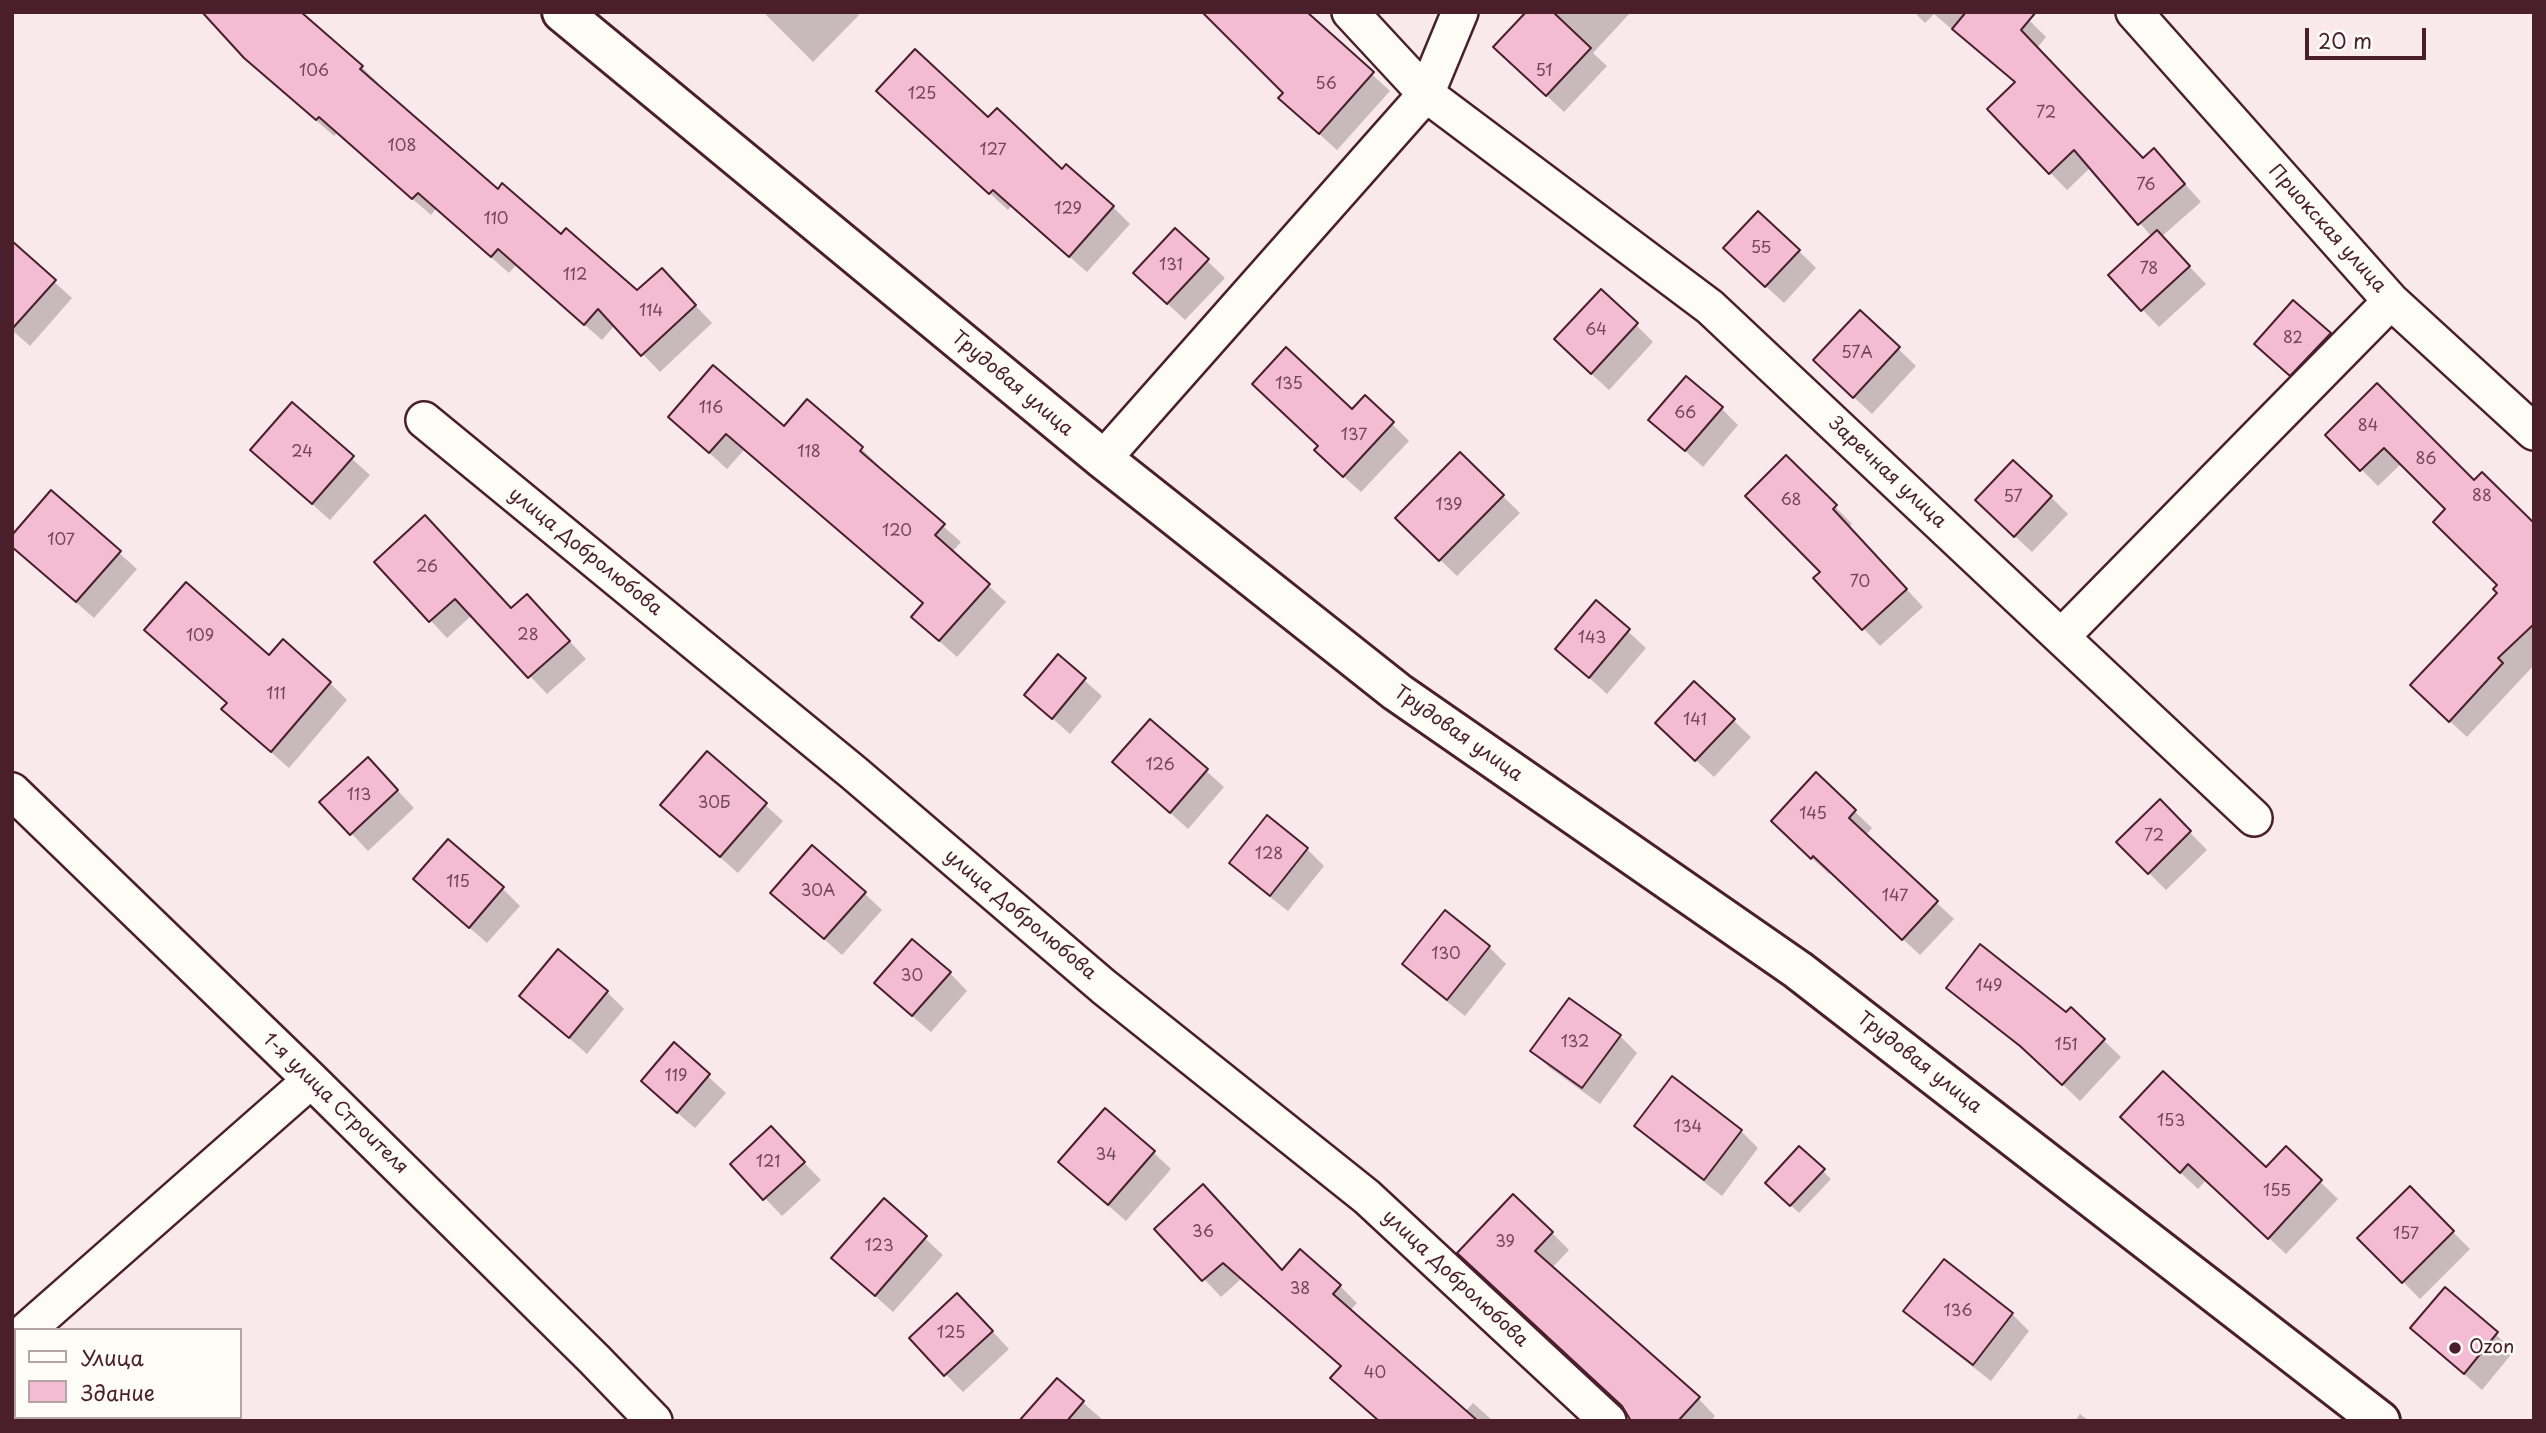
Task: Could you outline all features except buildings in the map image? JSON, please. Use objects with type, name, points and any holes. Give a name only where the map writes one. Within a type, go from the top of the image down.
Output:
[{"type":"street","name":"Трудовая улица","points":[[562,12],[1103,459],[1397,692],[1798,970],[2380,1421]]},
{"type":"street","name":"Заречная улица","points":[[1350,12],[1426,94],[1710,307],[2254,818]]},
{"type":"street","points":[[1103,459],[1426,94],[1460,12]]},
{"type":"street","name":"Приокская улица","points":[[2134,12],[2391,301],[2534,432]]},
{"type":"street","points":[[2061,637],[2391,301]]},
{"type":"street","name":"улица Добролюбова","points":[[424,419],[854,773],[1104,987],[1367,1197],[1608,1421]]},
{"type":"street","name":"1-я улица Строителя","points":[[12,791],[311,1080],[654,1421]]},
{"type":"street","points":[[29,1328],[311,1080]]},
{"type":"place","name":"Ozon","points":[[2455,1348]]}]
